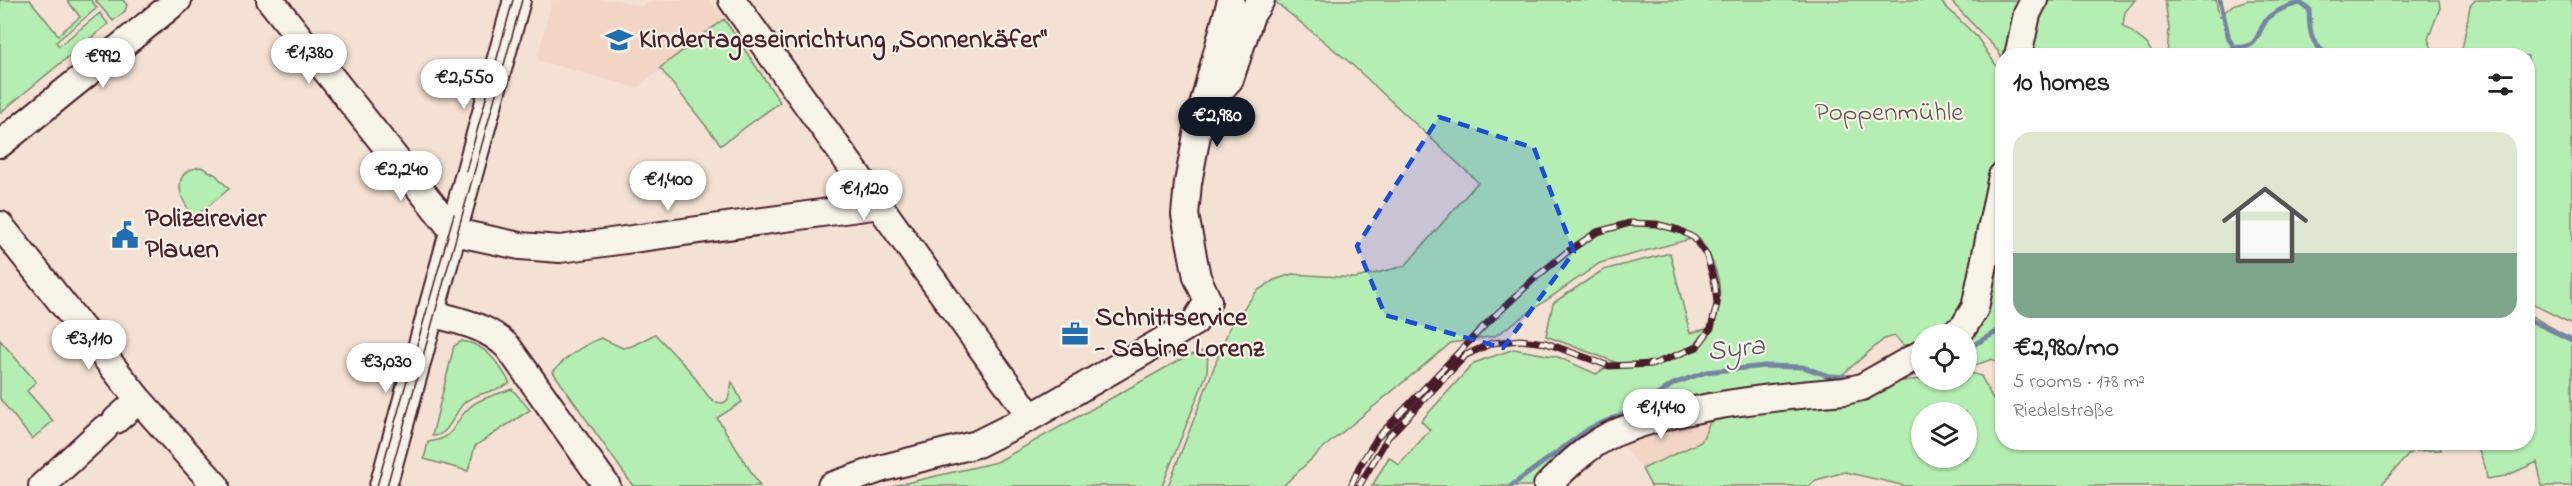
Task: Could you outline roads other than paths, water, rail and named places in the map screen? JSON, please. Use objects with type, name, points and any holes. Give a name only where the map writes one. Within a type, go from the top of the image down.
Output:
[{"type":"street","points":[[0,144],[178,0]]},
{"type":"street","points":[[270,0],[454,232],[520,246],[560,249],[880,205]]},
{"type":"street","points":[[383,486],[517,0]]},
{"type":"street","points":[[732,0],[1031,417]]},
{"type":"street","points":[[831,486],[883,468],[976,444],[1031,417],[1179,334],[1195,322],[1208,301],[1197,278],[1185,215],[1188,183],[1201,113],[1232,0]]},
{"type":"street","points":[[1201,113],[1230,79],[1251,15],[1261,0]]},
{"type":"street","points":[[2020,48],[2027,14],[2034,0]]},
{"type":"street","points":[[1965,324],[1975,308],[1995,210]]},
{"type":"street","points":[[0,225],[139,400],[216,486]]},
{"type":"street","points":[[430,313],[476,324],[502,341],[607,486]]},
{"type":"street","points":[[1547,486],[1584,451],[1614,434],[1657,419],[1743,402],[1845,391],[1862,387],[1911,359]]},
{"type":"street","points":[[42,486],[139,400]]},
{"type":"waterway","name":"Syra","points":[[2220,0],[2229,39],[2234,47],[2243,47],[2254,42],[2270,16],[2300,3],[2309,9],[2310,28],[2319,48]]},
{"type":"waterway","points":[[2535,322],[2572,340]]},
{"type":"waterway","name":"Syra","points":[[1977,343],[1995,333]]},
{"type":"waterway","name":"Syra","points":[[1511,486],[1590,428],[1640,407],[1673,384],[1706,372],[1765,366],[1803,367],[1829,376],[1853,377]]},
{"type":"waterway","name":"Syra","points":[[1900,379],[1911,375]]},
{"type":"tram line","points":[[466,171],[513,0]]},
{"type":"tram line","points":[[387,486],[522,0]]},
{"type":"tram line","points":[[377,486],[454,214]]},
{"type":"railway","points":[[1351,486],[1359,467],[1377,438],[1482,328],[1535,278],[1567,252],[1597,232],[1630,223],[1656,224],[1679,230],[1694,238],[1707,256],[1715,284],[1717,304],[1711,328],[1697,347],[1654,364],[1609,366],[1546,343],[1520,340],[1492,343],[1466,355],[1388,437],[1359,486]]},
{"type":"place","name":"Kindertageseinrichtung „Sonnenkäfer“","points":[[619,40]]},
{"type":"place","name":"Polizeirevier Plauen","points":[[125,235]]},
{"type":"place","name":"Schnittservice - Sabine Lorenz","points":[[1075,334]]},
{"type":"park label","name":"Poppenmühle","points":[[1889,113]]}]
